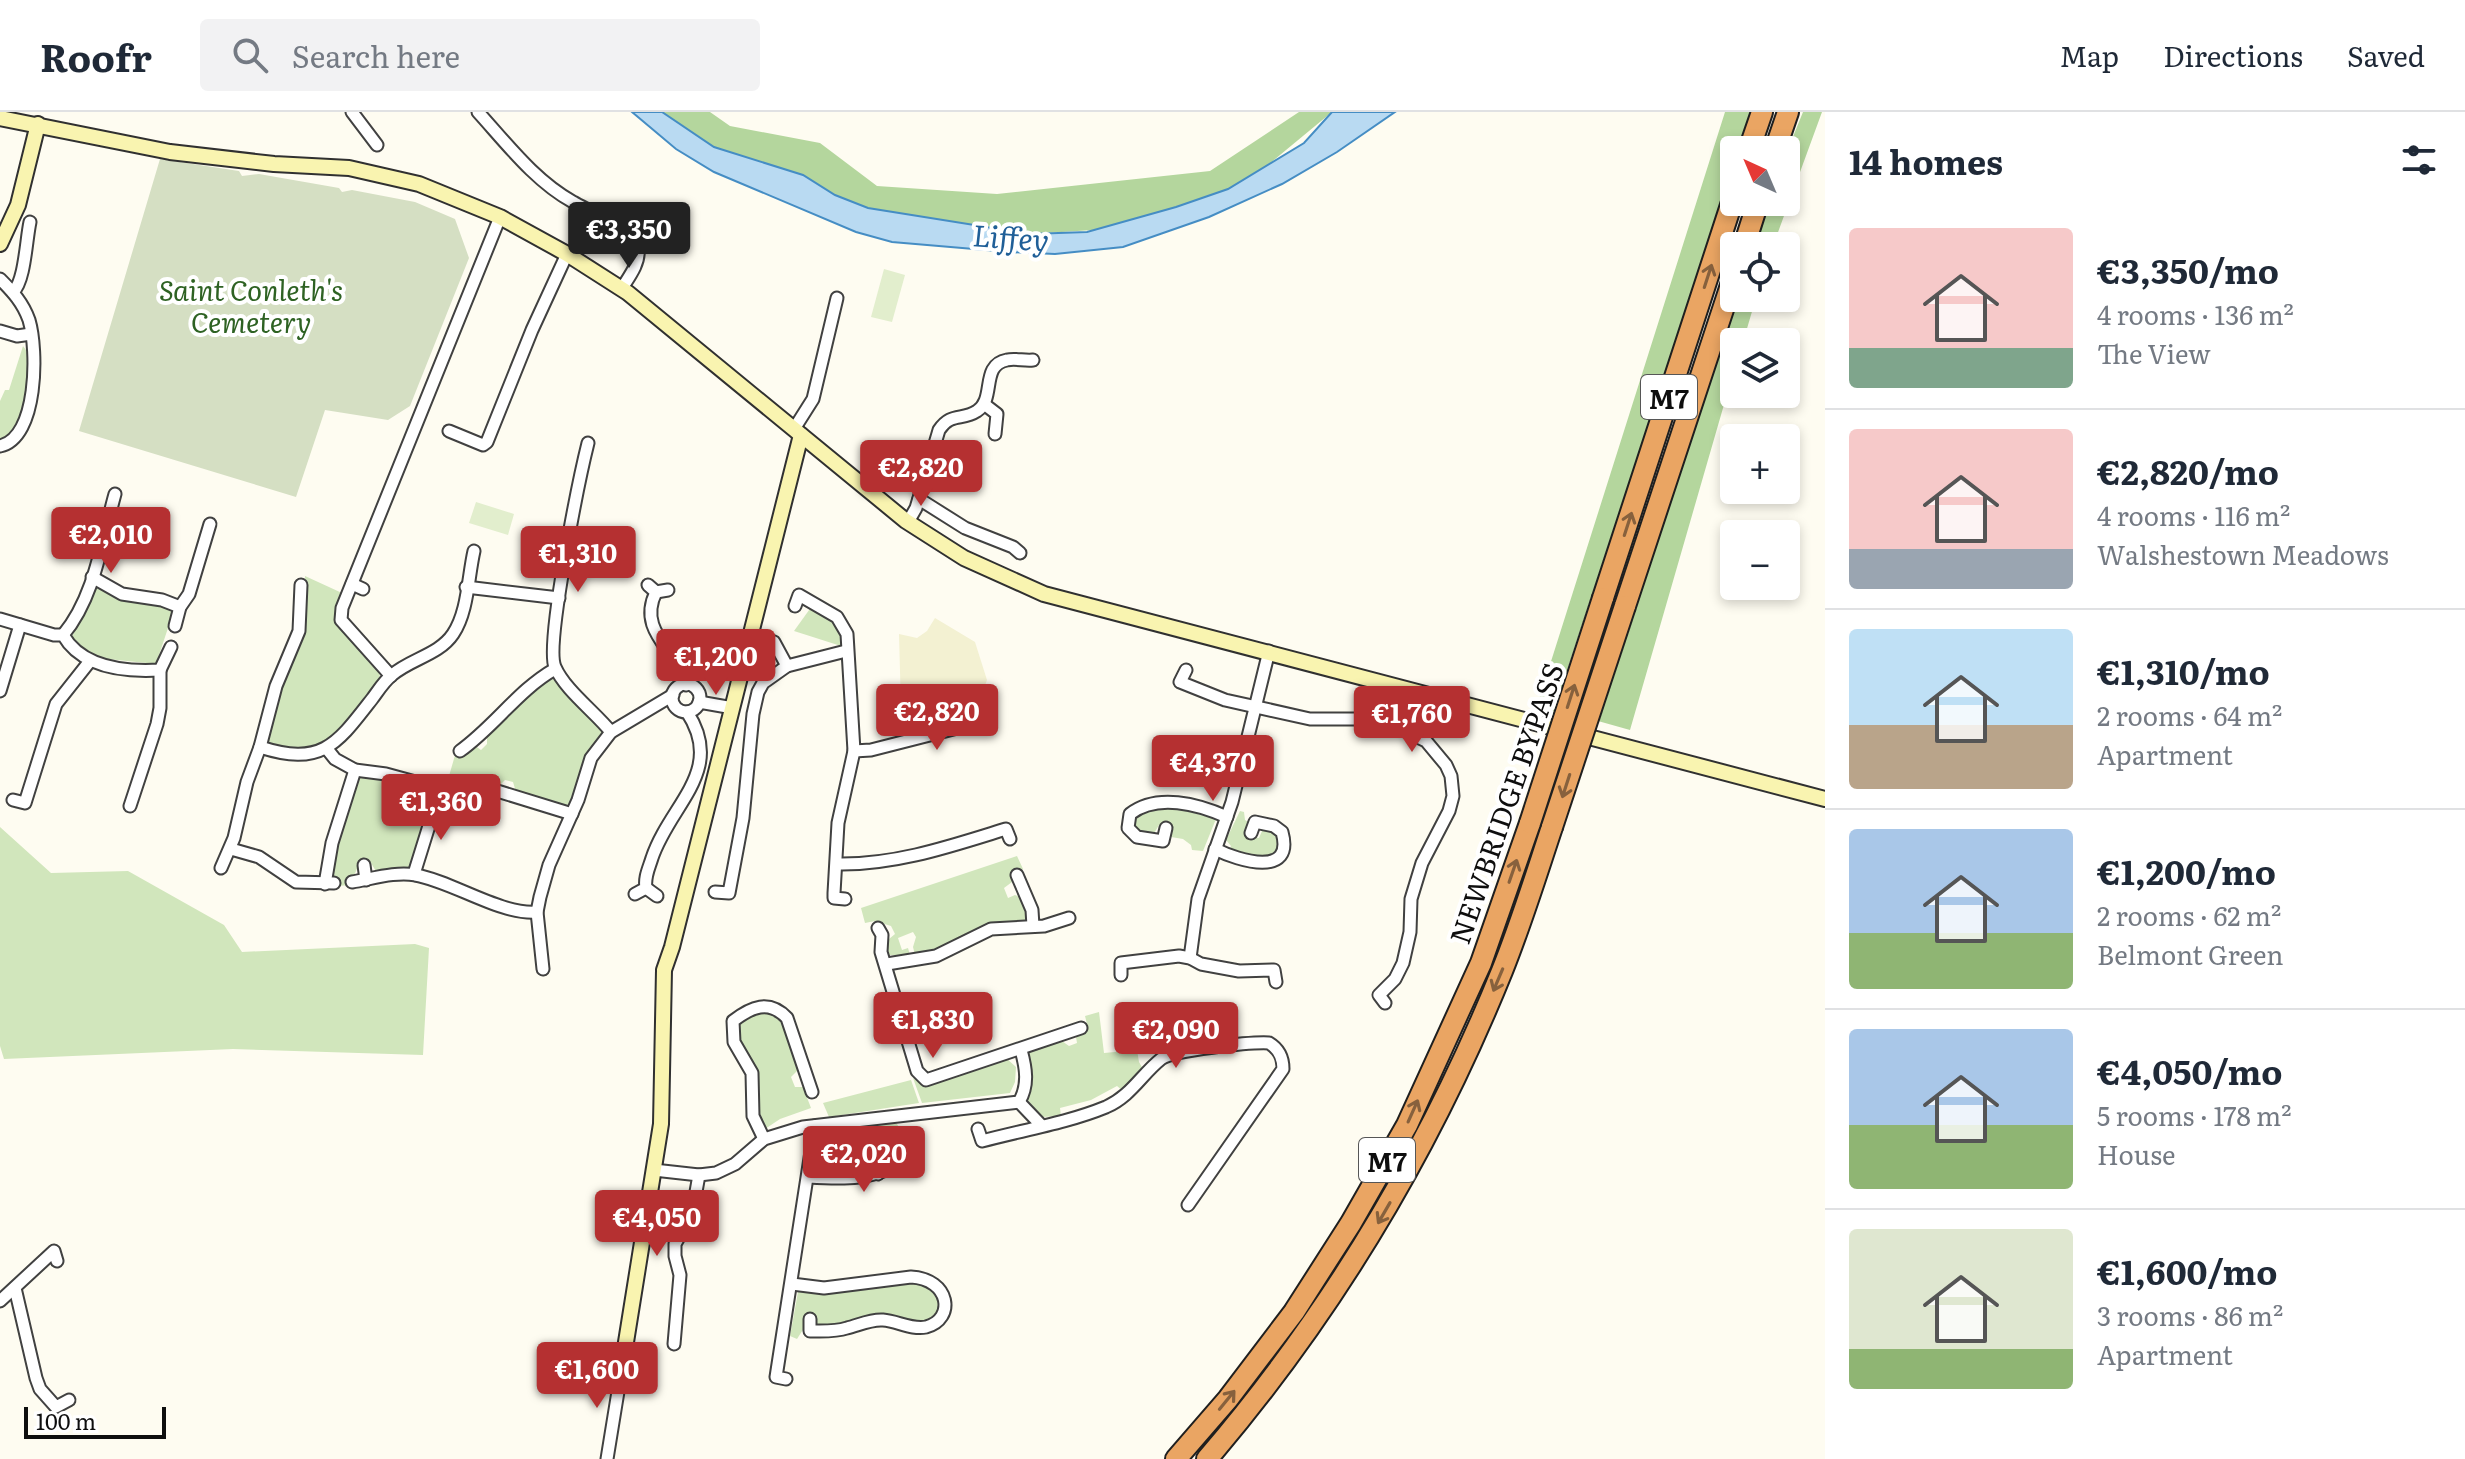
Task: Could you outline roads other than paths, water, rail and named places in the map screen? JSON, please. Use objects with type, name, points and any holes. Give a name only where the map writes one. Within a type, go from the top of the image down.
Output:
[{"type":"highway","points":[[1754,136],[1761,115]]},
{"type":"highway","name":"NEWBRIDGE BYPASS","points":[[1176,1459],[1228,1399],[1294,1312],[1351,1223],[1407,1125],[1481,963],[1530,823],[1727,216]]},
{"type":"highway","name":"NEWBRIDGE BYPASS","points":[[1207,1459],[1246,1414],[1315,1322],[1374,1231],[1416,1158],[1453,1084],[1503,969],[1722,312]]},
{"type":"main road","points":[[0,118],[39,118],[170,152],[274,164],[349,168],[419,184],[500,217],[622,288],[908,522],[964,558],[1044,594],[1825,799]]},
{"type":"main road","points":[[0,244],[18,205],[39,118]]},
{"type":"main road","points":[[622,1367],[661,1124],[664,970],[752,634],[798,432]]},
{"type":"street","points":[[352,112],[358,130],[377,145]]},
{"type":"street","points":[[478,112],[535,175],[558,194],[620,228],[634,240],[638,248],[636,265],[622,288]]},
{"type":"street","points":[[391,676],[341,620],[342,608],[357,586],[500,217]]},
{"type":"street","points":[[13,292],[22,280],[24,245],[30,222]]},
{"type":"street","points":[[449,431],[483,445],[487,442],[533,326],[567,254]]},
{"type":"street","points":[[0,279],[22,303],[31,334],[34,387],[15,439],[0,446]]},
{"type":"street","points":[[798,432],[813,399],[837,298]]},
{"type":"street","points":[[0,331],[17,336],[31,334]]},
{"type":"street","points":[[908,522],[919,499],[939,430],[948,420],[969,415],[984,404],[990,375],[998,364],[1010,359],[1033,360]]},
{"type":"street","points":[[984,404],[997,414],[995,434]]},
{"type":"street","points":[[588,443],[577,463],[552,645],[555,669],[611,732]]},
{"type":"street","points":[[63,635],[80,609],[92,577],[115,494]]},
{"type":"street","points":[[919,499],[965,528],[1013,547],[1020,553]]},
{"type":"street","points":[[175,626],[180,607],[189,594],[210,524]]},
{"type":"street","points":[[260,747],[275,752],[298,753],[327,749],[348,729],[391,676],[430,654],[451,637],[463,616],[474,551]]},
{"type":"street","points":[[92,577],[122,594],[162,600],[180,607]]},
{"type":"street","points":[[221,868],[231,849],[247,782],[276,686],[299,631],[301,585]]},
{"type":"street","points":[[466,587],[559,598]]},
{"type":"street","points":[[657,589],[652,599],[650,622],[657,638],[682,668],[686,685]]},
{"type":"street","points":[[795,606],[799,595],[837,617],[847,634],[854,751],[838,823],[834,898],[845,899]]},
{"type":"street","points":[[0,619],[63,635]]},
{"type":"street","points":[[0,691],[4,664],[20,625]]},
{"type":"street","points":[[284,627],[299,631]]},
{"type":"street","points":[[752,634],[774,642],[787,666]]},
{"type":"street","points":[[63,635],[68,644],[90,661],[146,671],[160,670]]},
{"type":"street","points":[[130,806],[157,724],[160,670],[171,647]]},
{"type":"street","points":[[715,892],[729,893],[743,818],[758,692],[763,683],[787,666],[846,651]]},
{"type":"street","points":[[1190,958],[1198,899],[1227,817],[1269,651]]},
{"type":"street","points":[[13,800],[25,803],[56,704],[90,661]]},
{"type":"street","points":[[460,751],[480,743],[531,684],[555,669]]},
{"type":"street","points":[[1186,670],[1180,682],[1225,700],[1310,719],[1354,719],[1403,730],[1426,741],[1439,754],[1451,776],[1453,796],[1449,811],[1422,863],[1411,899],[1410,932],[1403,963],[1395,979],[1379,995],[1385,1003]]},
{"type":"street","points":[[543,969],[537,912],[549,865],[572,814],[591,758],[611,732],[673,695],[678,687],[686,685],[697,690],[699,702],[695,709],[687,712]]},
{"type":"street","points":[[657,896],[641,891],[645,877],[655,849],[694,783],[701,764],[701,739],[687,712],[675,707],[673,695]]},
{"type":"street","points":[[699,702],[733,708]]},
{"type":"street","points":[[854,751],[871,750],[977,723],[975,712]]},
{"type":"street","points":[[327,749],[335,759],[355,770],[386,774],[430,786]]},
{"type":"street","points":[[231,849],[259,857],[296,882],[329,884],[332,843],[355,770]]},
{"type":"street","points":[[406,795],[410,782]]},
{"type":"street","points":[[503,789],[572,814]]},
{"type":"street","points":[[414,874],[437,800]]},
{"type":"street","points":[[1166,828],[1163,841],[1137,837],[1128,828],[1130,814],[1140,806],[1164,801],[1227,817]]},
{"type":"street","points":[[418,811],[432,815]]},
{"type":"street","points":[[1215,849],[1237,858],[1268,863],[1282,856],[1286,849],[1282,832],[1274,826],[1255,822],[1251,833]]},
{"type":"street","points":[[838,864],[862,864],[918,855],[1006,829],[1010,839]]},
{"type":"street","points":[[364,865],[366,880]]},
{"type":"street","points":[[352,882],[414,874],[528,913],[537,912]]},
{"type":"street","points":[[1008,892],[1020,880],[1032,910],[1033,926]]},
{"type":"street","points":[[887,964],[936,956],[991,929],[1033,926],[1069,918]]},
{"type":"street","points":[[883,931],[881,952],[921,1077],[926,1080],[1074,1035]]},
{"type":"street","points":[[1121,975],[1121,963],[1154,958],[1190,958],[1201,964],[1239,971],[1274,970],[1276,982]]},
{"type":"street","points":[[764,1139],[753,1116],[755,1093],[752,1073],[734,1042],[733,1021],[756,1007],[767,1006],[779,1010],[790,1025],[802,1078],[812,1092]]},
{"type":"street","points":[[978,1129],[982,1141],[1085,1115],[1127,1095],[1169,1053],[1269,1043],[1281,1054],[1283,1069],[1188,1205]]},
{"type":"street","points":[[1019,1102],[1026,1083],[1026,1065],[1021,1050]]},
{"type":"street","points":[[654,1170],[699,1175],[716,1173],[735,1164],[764,1139],[781,1133],[815,1126],[1019,1102]]},
{"type":"street","points":[[1019,1102],[1041,1125]]},
{"type":"street","points":[[786,1379],[776,1377],[815,1126]]},
{"type":"street","points":[[809,1177],[836,1178],[877,1168],[890,1171],[904,1159]]},
{"type":"street","points":[[674,1344],[680,1275],[675,1244],[692,1214],[699,1175]]},
{"type":"street","points":[[0,1301],[54,1251],[57,1261]]},
{"type":"street","points":[[792,1284],[824,1288],[911,1277],[933,1281],[944,1295],[942,1314],[934,1323],[924,1327],[876,1320],[845,1329],[810,1331],[810,1319]]},
{"type":"street","points":[[15,1288],[40,1389],[56,1407],[69,1400]]},
{"type":"street","points":[[607,1459],[622,1367]]},
{"type":"water","name":"Liffey","points":[[632,112],[662,112],[714,147],[803,175],[835,195],[868,208],[1030,234],[1087,232],[1176,207],[1228,189],[1304,143],[1332,112],[1395,112],[1337,152],[1282,184],[1209,217],[1123,247],[1055,254],[892,242],[856,232],[714,172],[676,149]]},
{"type":"park label","name":"Saint Conleth's Cemetery","points":[[251,305]]}]
